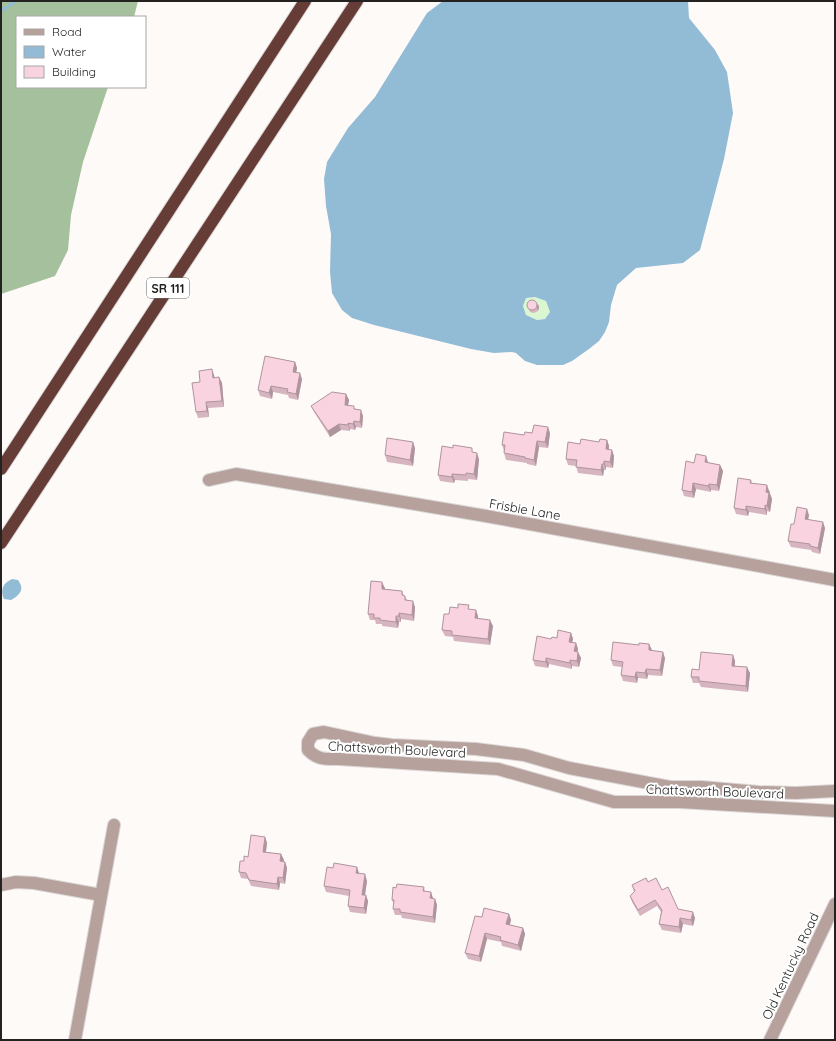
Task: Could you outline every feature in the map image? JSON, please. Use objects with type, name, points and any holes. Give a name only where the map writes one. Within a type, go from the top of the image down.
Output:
[{"type":"highway","name":"SR 111","points":[[1,469],[305,1]]},
{"type":"highway","name":"SR 111","points":[[1,543],[357,1]]},
{"type":"street","name":"Frisbie Lane","points":[[209,480],[236,474],[486,516],[835,580]]},
{"type":"street","name":"Chattsworth Boulevard","points":[[835,791],[796,793],[759,792],[701,787],[670,787],[569,768],[524,755],[476,748],[375,743],[324,732],[313,734],[308,742],[308,750],[315,757],[325,759],[498,769],[614,802],[680,802],[835,811]]},
{"type":"street","points":[[75,1040],[114,824]]},
{"type":"street","points":[[1,885],[16,882],[34,883],[101,895]]},
{"type":"street","name":"Old Kentucky Road","points":[[770,1040],[835,904]]},
{"type":"green space","points":[[1,1],[138,1],[134,16],[16,16],[16,88],[108,88],[83,162],[71,215],[68,250],[55,276],[1,294]]},
{"type":"green space","points":[[535,297],[546,301],[550,312],[545,319],[537,320],[526,315],[523,306],[526,298]]},
{"type":"water","points":[[443,1],[688,1],[689,18],[715,50],[727,72],[733,113],[724,159],[700,250],[683,263],[636,268],[617,285],[611,305],[609,322],[599,341],[572,361],[563,365],[537,365],[525,361],[516,353],[512,352],[494,353],[471,349],[374,325],[352,318],[342,310],[332,293],[330,272],[331,234],[326,206],[324,179],[327,162],[348,128],[375,97],[427,13]],"holes":[[[535,297],[546,301],[550,312],[545,319],[537,320],[526,315],[523,306],[526,298]]]},
{"type":"water","points":[[12,579],[18,580],[20,583],[20,592],[11,600],[4,599],[2,593],[3,587]]},
{"type":"building","points":[[530,300],[534,300],[536,301],[536,309],[530,310],[527,307],[527,303]]},
{"type":"building","points":[[265,356],[295,362],[293,372],[300,373],[296,394],[287,392],[288,389],[271,386],[269,393],[258,390]]},
{"type":"building","points":[[212,369],[213,378],[219,377],[222,401],[206,402],[207,411],[196,412],[192,383],[200,382],[199,371]]},
{"type":"building","points":[[332,392],[346,394],[345,405],[354,406],[354,409],[361,410],[360,422],[354,421],[353,424],[348,423],[348,425],[339,424],[328,431],[311,406]]},
{"type":"building","points":[[534,425],[548,427],[545,442],[537,441],[534,460],[504,453],[505,445],[502,445],[504,432],[524,435],[525,432],[532,433]]},
{"type":"building","points":[[387,438],[413,442],[410,460],[385,455]]},
{"type":"building","points":[[581,439],[599,442],[600,439],[607,440],[606,449],[612,450],[610,462],[604,461],[601,470],[576,467],[577,460],[566,459],[568,442],[580,444]]},
{"type":"building","points":[[453,445],[472,448],[472,452],[477,453],[474,474],[452,474],[452,477],[438,475],[442,446],[453,448]]},
{"type":"building","points":[[696,454],[706,456],[705,462],[720,465],[717,485],[709,484],[708,486],[693,483],[692,492],[682,490],[686,461],[694,463]]},
{"type":"building","points":[[738,478],[751,480],[750,483],[767,485],[766,492],[769,493],[767,506],[765,505],[765,509],[746,506],[746,510],[734,508]]},
{"type":"building","points":[[797,507],[807,509],[805,519],[823,522],[818,548],[810,546],[810,544],[788,541],[791,524],[794,524]]},
{"type":"building","points":[[371,581],[382,582],[382,589],[402,591],[402,595],[405,596],[405,600],[413,601],[412,615],[399,613],[399,616],[396,616],[396,622],[380,620],[380,618],[374,618],[374,614],[368,614]]},
{"type":"building","points":[[458,604],[469,605],[468,609],[476,610],[475,618],[490,620],[488,639],[452,635],[452,631],[442,630],[444,614],[449,614],[450,607],[458,608]]},
{"type":"building","points":[[558,630],[571,633],[569,642],[576,643],[574,651],[578,652],[577,661],[570,660],[570,663],[546,658],[546,662],[533,660],[537,636],[551,639],[552,637],[557,638]]},
{"type":"building","points":[[613,642],[639,645],[639,643],[649,644],[649,650],[663,652],[660,670],[646,669],[645,673],[636,672],[635,677],[621,675],[623,662],[611,660]]},
{"type":"building","points":[[701,652],[733,655],[732,666],[747,667],[746,686],[699,681],[699,677],[691,677],[692,669],[699,670]]},
{"type":"building","points":[[251,835],[265,837],[263,852],[281,854],[280,861],[285,862],[283,878],[278,877],[277,884],[249,880],[246,873],[239,872],[240,861],[244,861],[244,856],[248,857]]},
{"type":"building","points":[[334,863],[357,867],[356,873],[365,874],[362,895],[366,895],[364,908],[348,906],[350,890],[324,886],[327,867],[333,868]]},
{"type":"building","points":[[646,878],[648,882],[656,878],[662,890],[668,887],[678,909],[693,912],[691,920],[680,918],[679,927],[659,924],[662,910],[655,900],[638,910],[630,896],[635,891],[632,885]]},
{"type":"building","points":[[397,884],[424,887],[423,891],[431,892],[430,898],[435,899],[433,917],[400,912],[400,909],[393,909],[393,887],[396,888]]},
{"type":"building","points":[[484,908],[509,914],[506,924],[523,928],[518,945],[500,940],[501,937],[485,933],[479,956],[465,953],[475,916],[482,917]]},
{"type":"waterway","points":[[1,11],[16,1]]}]
